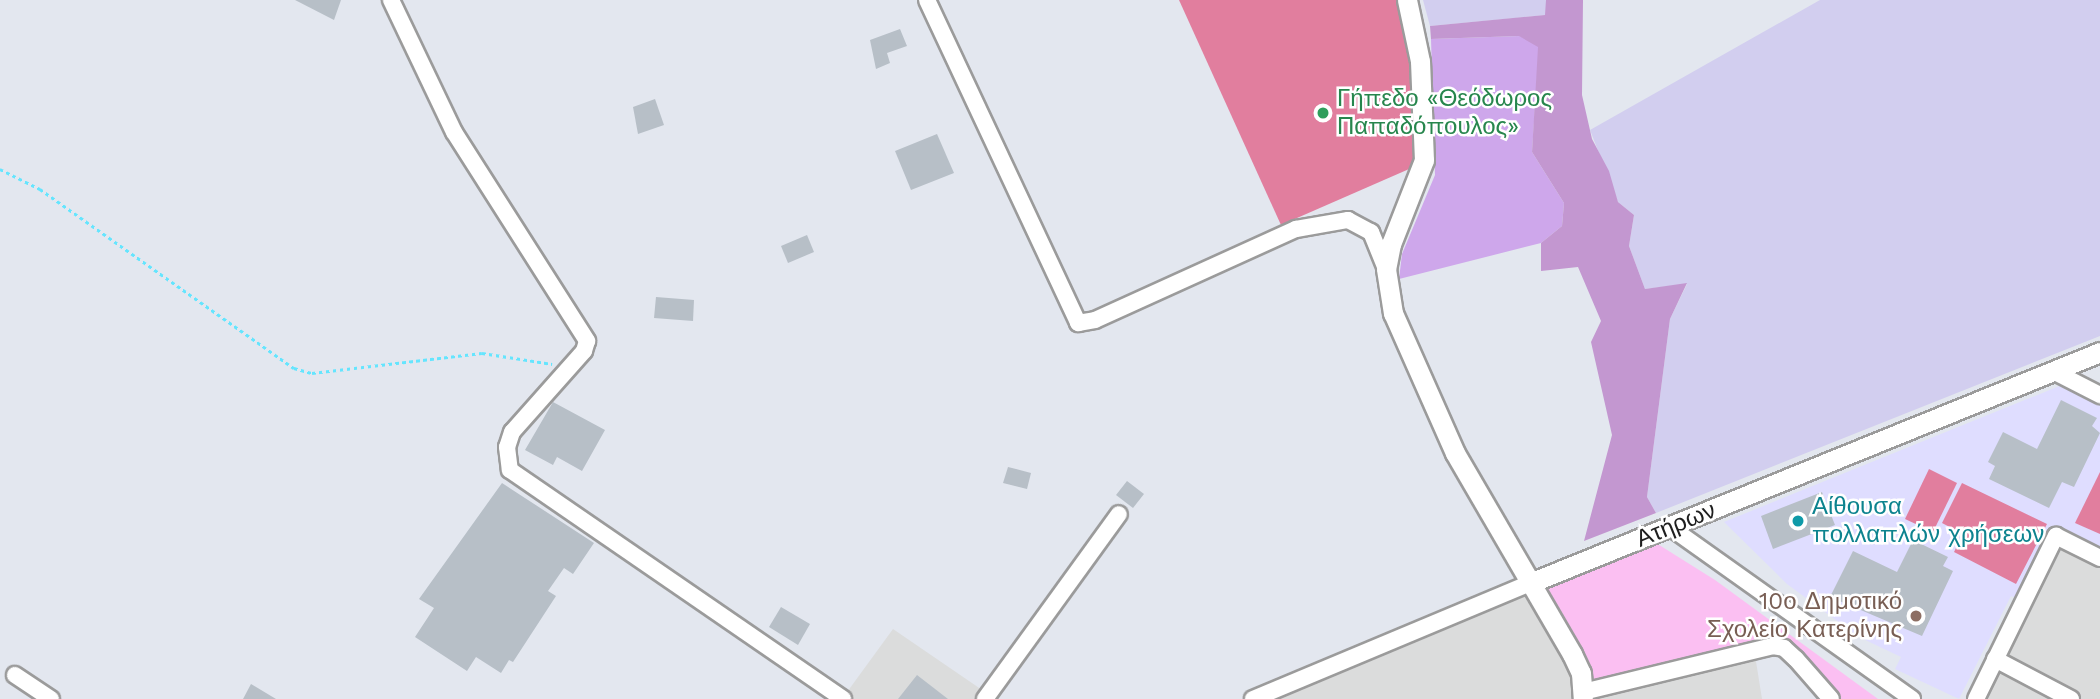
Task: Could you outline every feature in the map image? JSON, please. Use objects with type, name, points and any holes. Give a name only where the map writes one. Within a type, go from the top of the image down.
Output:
[{"type":"street","points":[[391,0],[454,132],[584,332],[584,351],[512,432],[507,446],[510,470],[844,699]]},
{"type":"street","points":[[927,0],[1078,323],[1095,320],[1296,229],[1348,220],[1371,232],[1386,269],[1393,313],[1455,453],[1572,654],[1583,695],[1773,646],[1790,654],[1831,699]]},
{"type":"street","points":[[1386,269],[1424,160],[1420,61],[1407,0]]},
{"type":"street","name":"Ατήρων","points":[[1259,698],[1530,583],[2100,352]]},
{"type":"street","points":[[2055,372],[2100,395]]},
{"type":"street","points":[[985,699],[1119,514]]},
{"type":"street","points":[[1670,527],[1912,699]]},
{"type":"street","points":[[1976,699],[2056,536],[2100,558]]},
{"type":"street","points":[[1995,660],[2071,699]]},
{"type":"street","points":[[15,675],[51,699]]},
{"type":"path","points":[[0,169],[40,190],[294,368],[312,373],[482,352],[570,367]]},
{"type":"shaded area","name":"Γήπεδο «Θεόδωρος Παπαδόπουλος»","points":[[1179,0],[1401,0],[1416,60],[1416,166],[1281,225]]},
{"type":"shaded area","points":[[1423,0],[1546,0],[1546,15],[1430,26]]},
{"type":"shaded area","points":[[1546,0],[1583,0],[1582,95],[1592,139],[1609,171],[1618,202],[1634,215],[1629,246],[1645,289],[1687,283],[1670,319],[1647,497],[1656,513],[1584,541],[1612,435],[1591,342],[1601,321],[1578,267],[1541,271],[1541,243],[1562,226],[1564,203],[1532,152],[1538,47],[1519,36],[1431,39],[1430,26],[1545,15]]},
{"type":"shaded area","points":[[1820,0],[2100,0],[2100,336],[1656,513],[1647,497],[1670,319],[1687,284],[1645,289],[1629,246],[1634,215],[1618,202],[1590,130]]},
{"type":"shaded area","points":[[1520,36],[1539,46],[1532,152],[1564,203],[1562,226],[1541,243],[1399,279],[1402,254],[1435,175],[1431,39]]},
{"type":"shaded area","points":[[2062,385],[2100,403],[2100,552],[2054,530],[2019,599],[2011,596],[1959,699],[1895,669],[1901,657],[1859,637],[1787,584],[1724,522]]},
{"type":"shaded area","points":[[1929,469],[1957,483],[1933,532],[1905,519]]},
{"type":"shaded area","points":[[2100,472],[2100,534],[2075,523]]},
{"type":"shaded area","points":[[1962,483],[2047,524],[2016,584],[1954,552],[1963,534],[1942,523]]},
{"type":"shaded area","points":[[2056,536],[2100,558],[2100,699],[1976,699]]},
{"type":"shaded area","points":[[1656,543],[1715,580],[1878,699],[1831,699],[1781,643],[1769,638],[1589,686],[1542,594],[1545,587]]},
{"type":"shaded area","points":[[1530,583],[1572,654],[1754,649],[1762,699],[1265,699]]},
{"type":"shaded area","points":[[893,629],[988,694],[985,699],[842,699]]},
{"type":"building","points":[[295,0],[341,0],[334,20]]},
{"type":"building","points":[[900,29],[907,46],[887,53],[890,63],[876,69],[870,40]]},
{"type":"building","points":[[655,99],[664,125],[638,134],[633,107]]},
{"type":"building","points":[[937,134],[954,173],[911,190],[895,151]]},
{"type":"building","points":[[807,235],[814,252],[788,263],[781,246]]},
{"type":"building","points":[[656,297],[694,300],[693,321],[654,318]]},
{"type":"building","points":[[2061,400],[2097,418],[2092,426],[2100,433],[2074,487],[2062,482],[2049,508],[1989,479],[1995,466],[1988,462],[2003,432],[2037,449]]},
{"type":"building","points":[[553,402],[605,430],[582,471],[557,457],[553,465],[525,450]]},
{"type":"building","points":[[1008,467],[1031,473],[1027,489],[1003,483]]},
{"type":"building","points":[[1127,481],[1144,494],[1133,508],[1116,495]]},
{"type":"building","points":[[502,483],[594,543],[573,574],[564,568],[548,591],[556,596],[513,662],[509,660],[501,673],[476,657],[467,671],[415,637],[434,608],[419,599]]},
{"type":"building","name":"Αίθουσα πολλαπλών χρήσεων","points":[[1822,492],[1835,525],[1773,549],[1761,516]]},
{"type":"building","points":[[1913,540],[1948,557],[1943,566],[1953,571],[1922,636],[1830,597],[1853,551],[1897,572]]},
{"type":"building","points":[[781,607],[810,624],[798,645],[769,627]]},
{"type":"building","points":[[917,675],[948,699],[898,699]]},
{"type":"building","points":[[251,684],[276,699],[243,699]]},
{"type":"place","name":"Γήπεδο «Θεόδωρος Παπαδόπουλος»","points":[[1323,113]]},
{"type":"place","name":"Αίθουσα πολλαπλών χρήσεων","points":[[1798,521]]},
{"type":"place","name":"10ο Δημοτικό Σχολείο Κατερίνης","points":[[1916,616]]}]
